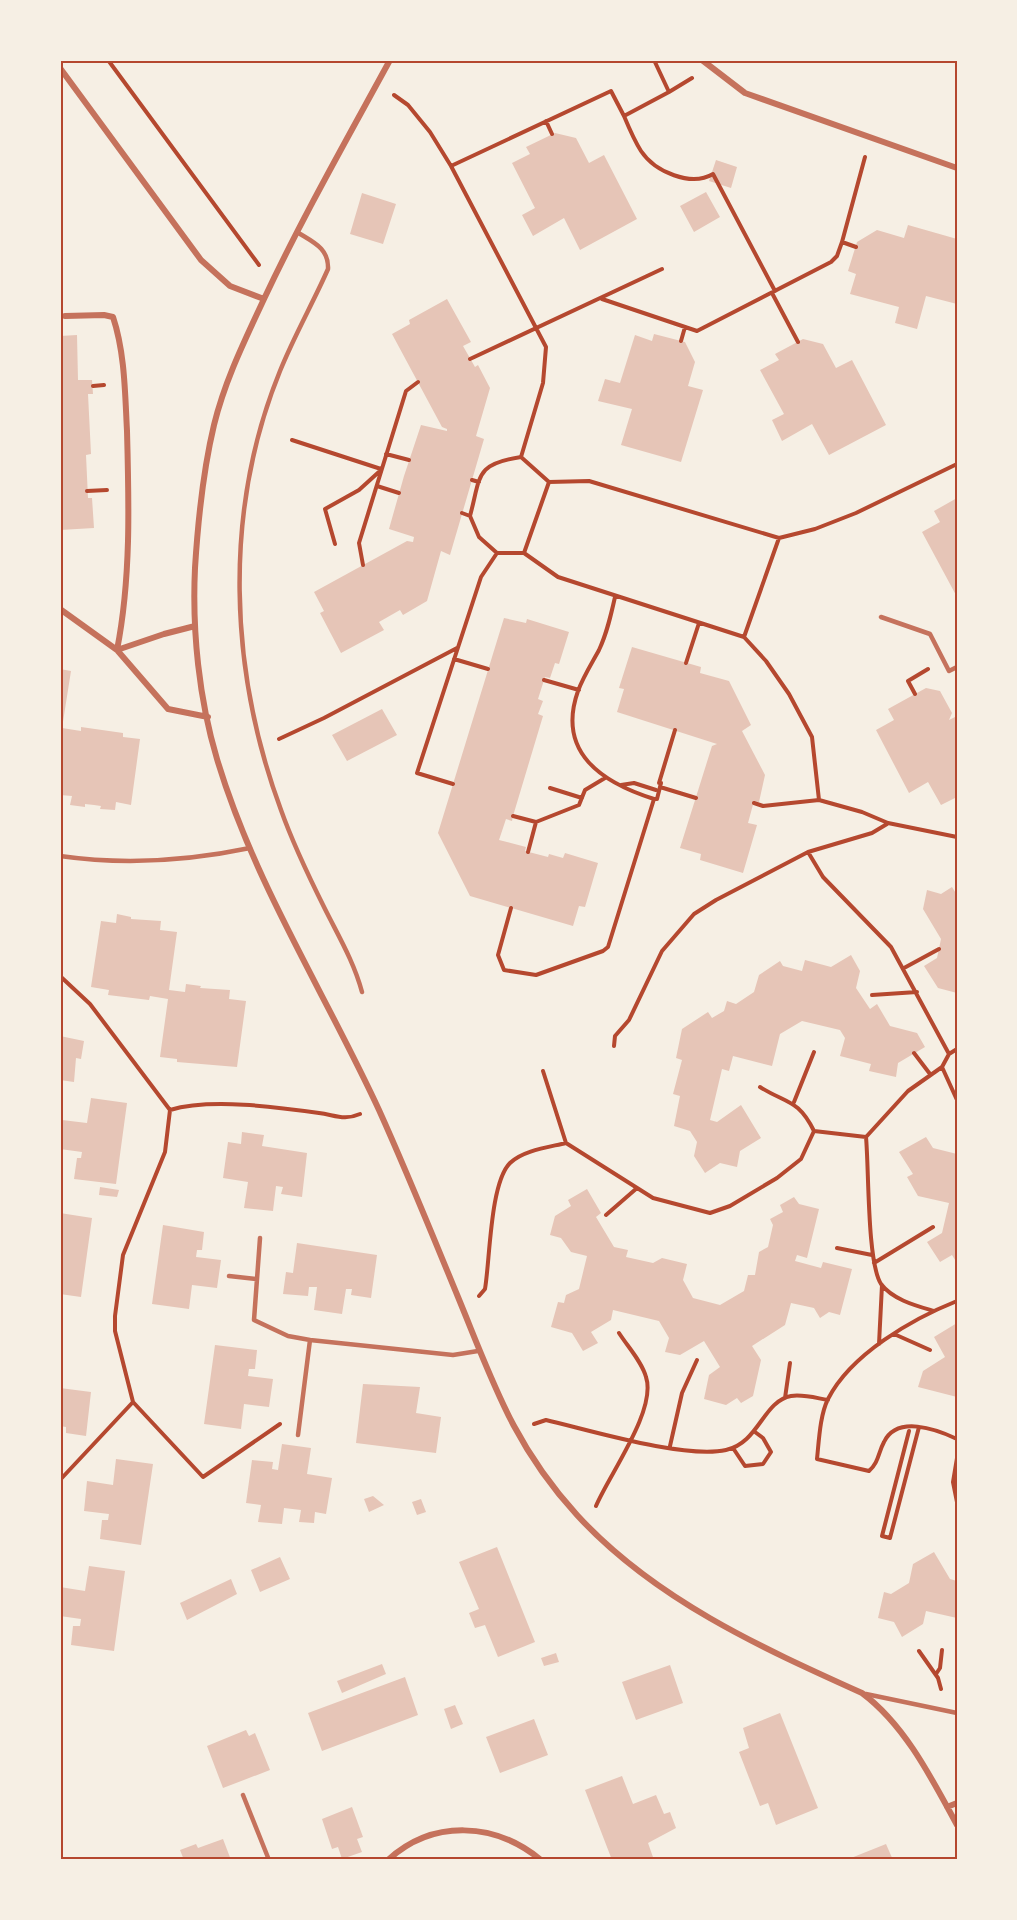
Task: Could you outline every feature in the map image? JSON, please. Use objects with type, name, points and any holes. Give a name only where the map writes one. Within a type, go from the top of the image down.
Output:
[{"type":"street","points":[[390,60],[272,282],[235,359],[215,421],[208,452],[195,573],[195,626],[208,717],[217,758],[250,848],[377,1106],[464,1311],[478,1351],[515,1431],[532,1460],[588,1526],[647,1578],[708,1617],[874,1702],[902,1735],[957,1825]]},
{"type":"street","points":[[702,60],[745,93],[957,168]]},
{"type":"street","points":[[60,68],[201,260],[230,286],[264,299]]},
{"type":"street","points":[[65,316],[104,315],[113,317],[118,332],[126,408],[128,536],[122,624],[117,650]]},
{"type":"street","points":[[60,609],[117,650],[168,710],[208,717]]},
{"type":"street","points":[[117,650],[195,626]]},
{"type":"street","points":[[947,1807],[957,1803]]},
{"type":"street","points":[[388,1860],[405,1846],[426,1836],[447,1831],[468,1830],[489,1832],[508,1839],[541,1860]]},
{"type":"lane","points":[[297,232],[322,248],[328,258],[328,269],[280,371],[267,405],[252,465],[238,574],[242,646],[260,749],[281,812],[315,888],[355,964],[362,992]]},
{"type":"lane","points":[[881,617],[930,634],[950,671],[957,667]]},
{"type":"lane","points":[[60,856],[122,862],[225,853],[250,848]]},
{"type":"lane","points":[[260,1238],[254,1320],[288,1336],[310,1340],[453,1355],[478,1351]]},
{"type":"lane","points":[[229,1276],[257,1279]]},
{"type":"lane","points":[[298,1435],[310,1340]]},
{"type":"lane","points":[[862,1694],[957,1713]]},
{"type":"lane","points":[[243,1795],[269,1860]]},
{"type":"path","points":[[108,60],[272,282]]},
{"type":"path","points":[[654,60],[669,92]]},
{"type":"path","points":[[624,116],[693,78]]},
{"type":"path","points":[[377,83],[408,105],[430,132],[451,166],[546,347],[547,361],[543,383],[521,457]]},
{"type":"path","points":[[451,166],[611,91],[640,150],[654,164],[691,179],[705,178],[713,174],[798,342]]},
{"type":"path","points":[[546,122],[552,134]]},
{"type":"path","points":[[603,299],[697,331],[831,262],[837,256],[842,242],[865,155]]},
{"type":"path","points":[[842,242],[856,247]]},
{"type":"path","points":[[470,359],[536,327],[603,299],[662,269]]},
{"type":"path","points":[[681,341],[685,327]]},
{"type":"path","points":[[363,565],[359,543],[381,469],[406,391],[418,382]]},
{"type":"path","points":[[292,440],[381,469]]},
{"type":"path","points":[[386,454],[409,460]]},
{"type":"path","points":[[521,457],[495,461],[486,468],[479,482],[470,516],[479,537],[497,553],[524,553],[558,577],[744,637],[766,661],[812,737],[819,800]]},
{"type":"path","points":[[521,457],[549,482],[590,481],[779,538],[815,529],[856,513],[957,465]]},
{"type":"path","points":[[335,544],[325,509],[358,490],[381,469]]},
{"type":"path","points":[[472,480],[479,482]]},
{"type":"path","points":[[524,553],[549,482]]},
{"type":"path","points":[[377,486],[399,493]]},
{"type":"path","points":[[462,513],[470,516]]},
{"type":"path","points":[[744,637],[779,538]]},
{"type":"path","points":[[453,784],[417,773],[481,578],[497,553]]},
{"type":"path","points":[[615,597],[602,641],[579,690],[574,721],[578,747],[582,757],[605,778],[654,799]]},
{"type":"path","points":[[686,663],[699,623]]},
{"type":"path","points":[[260,749],[457,648]]},
{"type":"path","points":[[454,658],[488,669]]},
{"type":"path","points":[[915,694],[908,681],[944,659]]},
{"type":"path","points":[[544,680],[579,690]]},
{"type":"path","points":[[511,908],[498,955],[504,970],[533,976],[603,951],[611,940],[654,799],[657,799],[659,783],[675,729]]},
{"type":"path","points":[[513,816],[536,822],[579,806],[588,787],[605,778]]},
{"type":"path","points":[[620,785],[634,783],[696,798]]},
{"type":"path","points":[[550,788],[582,798]]},
{"type":"path","points":[[754,803],[763,806],[819,800],[888,823],[957,837]]},
{"type":"path","points":[[528,852],[536,822]]},
{"type":"path","points":[[614,1046],[615,1036],[629,1020],[662,951],[694,914],[808,852],[872,833],[888,823]]},
{"type":"path","points":[[808,852],[823,877],[875,928],[904,968],[949,1054]]},
{"type":"path","points":[[904,968],[939,949]]},
{"type":"path","points":[[60,976],[90,1004],[170,1110],[163,1157],[123,1255],[114,1316],[133,1402],[203,1477],[301,1411]]},
{"type":"path","points":[[873,994],[917,992]]},
{"type":"path","points":[[879,1344],[882,1284],[872,1255],[866,1137],[908,1091],[942,1066],[949,1054],[957,1049]]},
{"type":"path","points":[[794,1102],[814,1052]]},
{"type":"path","points":[[914,1053],[930,1074]]},
{"type":"path","points":[[942,1066],[957,1100]]},
{"type":"path","points":[[543,1071],[566,1143],[653,1198],[710,1213],[730,1206],[785,1172],[801,1159],[814,1131],[807,1116],[794,1102],[775,1097],[760,1088]]},
{"type":"path","points":[[170,1110],[198,1104],[321,1113],[344,1119],[353,1117]]},
{"type":"path","points":[[814,1131],[866,1137]]},
{"type":"path","points":[[464,1311],[486,1289],[495,1203],[510,1163],[530,1153],[566,1143]]},
{"type":"path","points":[[606,1215],[637,1188]]},
{"type":"path","points":[[874,1263],[933,1227]]},
{"type":"path","points":[[837,1248],[872,1255]]},
{"type":"path","points":[[882,1284],[896,1296],[916,1306],[934,1311]]},
{"type":"path","points":[[957,1301],[934,1311],[879,1344],[842,1380],[828,1400],[817,1459],[869,1471],[879,1461],[888,1436],[902,1426],[919,1427],[957,1439]]},
{"type":"path","points":[[588,1526],[602,1493],[642,1416],[648,1384],[646,1376],[619,1333]]},
{"type":"path","points":[[894,1334],[930,1350]]},
{"type":"path","points":[[670,1446],[682,1393],[697,1360]]},
{"type":"path","points":[[785,1398],[790,1363]]},
{"type":"path","points":[[515,1431],[546,1420],[631,1440],[700,1451],[733,1448],[755,1432],[771,1410],[785,1398],[801,1396],[828,1400]]},
{"type":"path","points":[[60,1480],[133,1402]]},
{"type":"path","points":[[909,1431],[882,1536],[890,1538],[919,1427]]},
{"type":"path","points":[[733,1448],[745,1466],[763,1464],[771,1452],[770,1446],[755,1432]]},
{"type":"path","points":[[957,1458],[953,1482],[957,1502]]},
{"type":"path","points":[[936,1674],[942,1650]]},
{"type":"path","points":[[919,1651],[936,1674],[942,1691]]},
{"type":"building","points":[[555,133],[576,138],[589,163],[604,155],[637,219],[580,250],[564,218],[533,236],[522,215],[535,208],[512,163],[530,154],[526,147]]},
{"type":"building","points":[[716,160],[737,167],[731,188],[709,181]]},
{"type":"building","points":[[706,192],[720,217],[694,232],[680,206]]},
{"type":"building","points":[[362,193],[396,204],[383,244],[350,234]]},
{"type":"building","points":[[908,225],[957,239],[957,304],[926,296],[917,329],[895,323],[899,307],[850,294],[856,274],[848,271],[857,242],[877,230],[904,238]]},
{"type":"building","points":[[447,299],[471,342],[463,346],[475,367],[478,365],[490,388],[476,436],[484,439],[450,555],[441,551],[427,601],[403,615],[400,610],[379,622],[384,630],[341,653],[320,613],[324,611],[314,592],[407,541],[413,542],[414,537],[389,529],[404,476],[421,425],[447,431],[447,429],[442,427],[392,334],[410,324],[409,320]]},
{"type":"building","points":[[654,334],[685,342],[695,362],[688,386],[703,390],[681,462],[621,445],[632,409],[598,401],[605,379],[620,383],[635,335],[652,341]]},
{"type":"building","points":[[77,335],[78,380],[92,380],[93,394],[88,394],[91,454],[86,455],[88,498],[92,498],[94,528],[60,530],[60,336]]},
{"type":"building","points":[[803,339],[823,344],[836,368],[852,360],[886,425],[829,455],[812,424],[782,441],[772,420],[784,414],[760,370],[779,360],[775,354]]},
{"type":"building","points":[[957,498],[957,597],[922,532],[940,522],[934,511]]},
{"type":"building","points":[[504,618],[526,623],[527,619],[569,632],[559,664],[555,663],[550,678],[545,677],[538,699],[543,701],[538,714],[543,716],[512,821],[506,819],[499,840],[526,847],[525,851],[548,857],[549,854],[563,858],[565,853],[598,863],[585,907],[579,906],[573,926],[470,896],[438,833]]},
{"type":"building","points":[[632,647],[701,667],[700,673],[729,681],[751,725],[742,731],[765,775],[759,802],[754,801],[748,823],[757,825],[743,873],[700,860],[701,854],[680,848],[712,746],[717,744],[617,712],[624,689],[619,688]]},
{"type":"building","points":[[60,669],[71,671],[62,728],[81,731],[81,727],[123,733],[123,737],[140,739],[131,805],[116,802],[115,810],[100,809],[101,806],[85,804],[85,807],[70,805],[72,796],[60,795],[62,736],[60,736]]},
{"type":"building","points":[[926,688],[940,691],[952,713],[949,720],[957,716],[957,797],[941,805],[928,782],[909,793],[876,730],[894,720],[888,709]]},
{"type":"building","points":[[382,709],[397,735],[347,761],[332,735]]},
{"type":"building","points":[[952,887],[957,895],[957,993],[938,988],[924,966],[937,958],[941,939],[923,909],[927,890],[941,894]]},
{"type":"building","points":[[117,914],[131,917],[131,919],[161,921],[160,930],[177,932],[169,990],[185,992],[186,984],[201,986],[200,988],[230,990],[229,999],[246,1001],[237,1067],[177,1062],[177,1059],[160,1057],[168,999],[150,996],[149,1000],[108,995],[109,990],[91,987],[101,921],[116,923]]},
{"type":"building","points":[[851,955],[860,971],[856,988],[870,1009],[877,1004],[890,1026],[917,1033],[925,1047],[898,1063],[896,1077],[869,1071],[871,1064],[840,1056],[845,1038],[840,1030],[802,1021],[780,1034],[772,1066],[733,1056],[729,1071],[722,1069],[710,1120],[717,1122],[741,1105],[761,1138],[740,1151],[737,1167],[720,1163],[705,1173],[694,1156],[697,1142],[690,1131],[674,1126],[680,1096],[673,1094],[682,1060],[676,1058],[682,1029],[708,1012],[712,1018],[724,1011],[727,1001],[736,1004],[754,992],[759,975],[780,961],[783,966],[802,971],[805,960],[831,967]]},
{"type":"building","points":[[60,1036],[84,1041],[81,1059],[76,1058],[74,1082],[60,1080]]},
{"type":"building","points":[[91,1098],[127,1103],[116,1184],[74,1179],[77,1158],[81,1158],[82,1152],[60,1149],[62,1120],[87,1123]]},
{"type":"building","points":[[242,1132],[264,1135],[262,1146],[307,1153],[302,1197],[281,1194],[283,1187],[276,1186],[273,1211],[244,1208],[248,1182],[223,1178],[228,1142],[241,1144]]},
{"type":"building","points":[[926,1137],[933,1148],[957,1154],[957,1263],[952,1255],[940,1262],[927,1242],[942,1233],[949,1203],[918,1196],[907,1177],[913,1174],[899,1152]]},
{"type":"building","points":[[100,1187],[119,1190],[117,1197],[99,1195]]},
{"type":"building","points":[[587,1189],[601,1213],[596,1217],[614,1247],[628,1250],[626,1257],[653,1263],[662,1258],[687,1264],[683,1280],[693,1298],[720,1305],[744,1291],[748,1275],[755,1275],[759,1252],[768,1247],[773,1225],[770,1219],[783,1212],[780,1205],[794,1197],[799,1204],[819,1209],[807,1258],[797,1255],[795,1261],[821,1268],[823,1262],[852,1269],[840,1315],[829,1312],[820,1318],[814,1308],[791,1303],[785,1325],[752,1346],[761,1360],[753,1396],[741,1403],[737,1398],[726,1405],[704,1399],[709,1375],[720,1367],[704,1341],[680,1355],[665,1352],[669,1338],[659,1321],[613,1310],[611,1320],[591,1332],[598,1343],[583,1351],[572,1333],[551,1327],[558,1302],[564,1303],[566,1295],[579,1289],[587,1256],[571,1252],[561,1238],[550,1235],[555,1216],[571,1206],[568,1200]]},
{"type":"building","points":[[60,1213],[92,1218],[81,1297],[60,1294]]},
{"type":"building","points":[[163,1225],[204,1232],[202,1250],[197,1250],[196,1257],[221,1260],[217,1288],[192,1285],[189,1309],[152,1304]]},
{"type":"building","points":[[297,1243],[377,1255],[371,1298],[351,1295],[352,1289],[346,1289],[342,1314],[314,1310],[317,1287],[309,1287],[308,1296],[283,1294],[286,1272],[293,1273]]},
{"type":"building","points":[[957,1323],[957,1397],[918,1387],[923,1371],[945,1357],[934,1337]]},
{"type":"building","points":[[215,1345],[257,1350],[255,1369],[249,1369],[248,1376],[273,1379],[269,1407],[244,1404],[241,1429],[204,1424]]},
{"type":"building","points":[[363,1384],[420,1387],[416,1413],[441,1417],[436,1453],[356,1443]]},
{"type":"building","points":[[60,1388],[91,1392],[86,1436],[66,1433],[66,1427],[60,1426]]},
{"type":"building","points":[[282,1444],[311,1448],[307,1474],[332,1478],[326,1514],[315,1512],[314,1523],[299,1522],[301,1510],[284,1508],[282,1524],[258,1522],[261,1505],[246,1503],[252,1460],[273,1462],[272,1469],[278,1470]]},
{"type":"building","points":[[116,1459],[153,1464],[141,1545],[100,1539],[102,1520],[108,1520],[109,1514],[84,1511],[87,1481],[113,1485]]},
{"type":"building","points":[[373,1496],[384,1505],[369,1512],[364,1499]]},
{"type":"building","points":[[421,1499],[426,1512],[417,1515],[412,1502]]},
{"type":"building","points":[[497,1547],[535,1642],[498,1657],[485,1625],[475,1628],[469,1613],[479,1609],[459,1562]]},
{"type":"building","points":[[934,1552],[950,1579],[957,1581],[957,1618],[926,1611],[923,1624],[902,1637],[894,1622],[878,1618],[884,1592],[891,1594],[909,1583],[913,1564]]},
{"type":"building","points":[[280,1557],[290,1579],[260,1592],[251,1570]]},
{"type":"building","points":[[89,1566],[125,1571],[114,1651],[71,1645],[73,1626],[80,1626],[81,1619],[60,1616],[60,1587],[85,1591]]},
{"type":"building","points":[[231,1579],[237,1594],[187,1620],[180,1603]]},
{"type":"building","points":[[556,1653],[559,1662],[544,1666],[541,1658]]},
{"type":"building","points":[[382,1664],[386,1674],[342,1693],[337,1681]]},
{"type":"building","points":[[670,1665],[683,1703],[636,1720],[622,1682]]},
{"type":"building","points":[[405,1677],[418,1715],[322,1751],[308,1713]]},
{"type":"building","points":[[455,1705],[463,1724],[451,1729],[444,1709]]},
{"type":"building","points":[[780,1713],[818,1808],[776,1825],[768,1803],[760,1806],[739,1752],[749,1748],[743,1728]]},
{"type":"building","points":[[534,1719],[548,1755],[500,1773],[486,1737]]},
{"type":"building","points":[[246,1730],[249,1736],[255,1733],[270,1770],[223,1788],[207,1746]]},
{"type":"building","points":[[622,1776],[633,1804],[656,1795],[664,1814],[670,1812],[676,1828],[648,1843],[654,1860],[612,1860],[585,1790]]},
{"type":"building","points":[[352,1807],[363,1837],[357,1839],[362,1852],[342,1859],[338,1847],[332,1849],[322,1819]]},
{"type":"building","points":[[223,1839],[231,1860],[184,1860],[180,1850],[196,1844],[198,1848]]},
{"type":"building","points":[[886,1844],[893,1860],[846,1860]]}]
